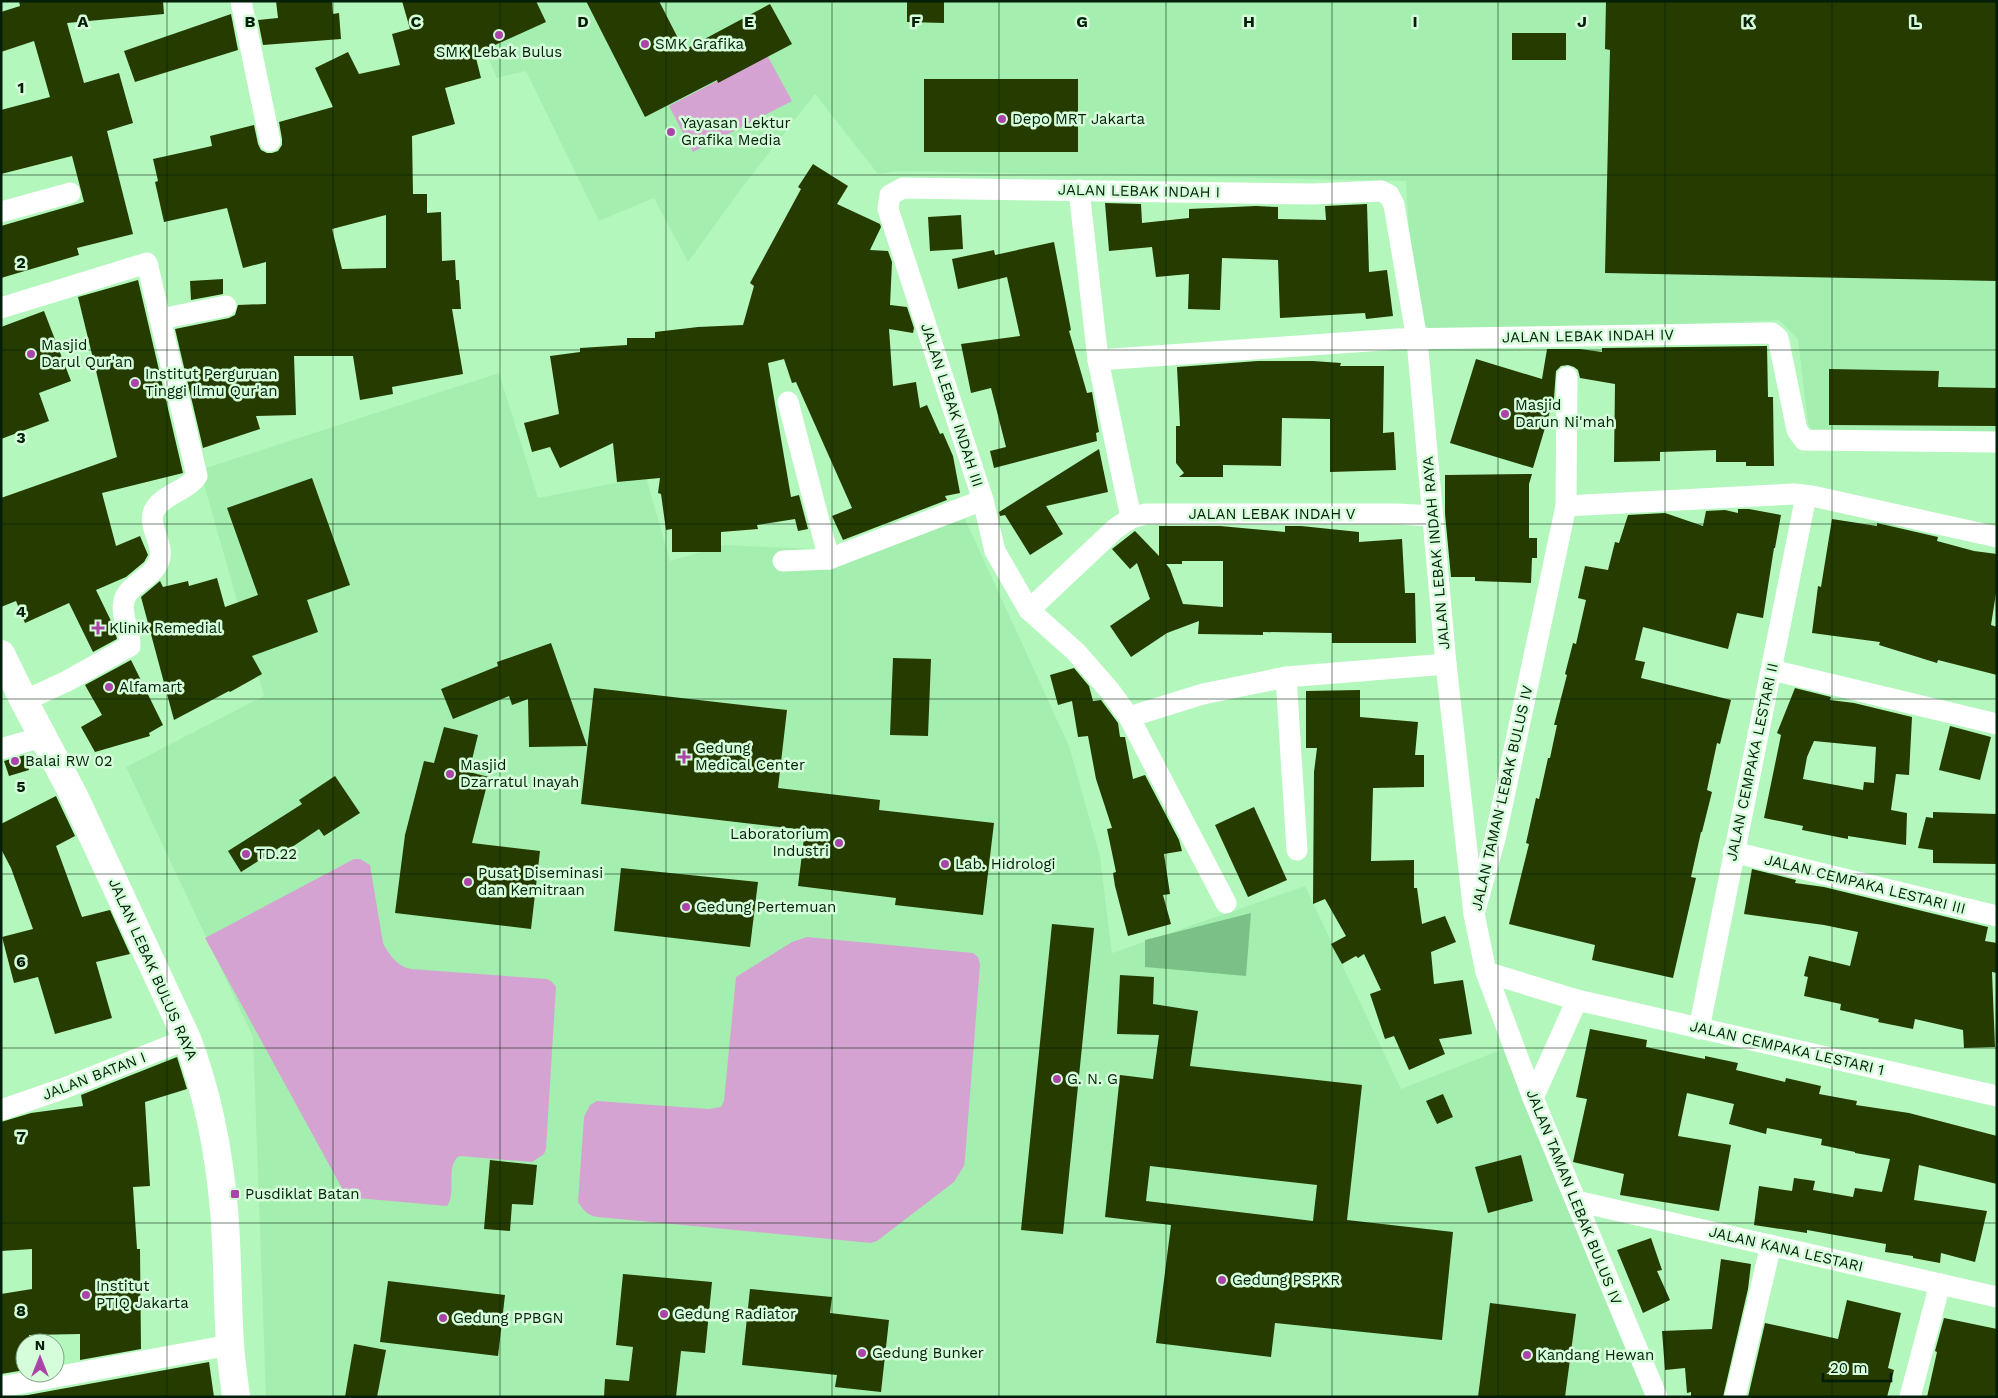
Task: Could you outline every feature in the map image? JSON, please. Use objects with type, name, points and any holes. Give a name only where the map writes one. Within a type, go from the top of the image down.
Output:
[{"type":"main road","name":"JALAN LEBAK BULUS RAYA","points":[[1,654],[74,796],[187,1040],[198,1069],[218,1158],[224,1212],[230,1345],[236,1397]]},
{"type":"street","points":[[241,1],[270,141]]},
{"type":"street","name":"JALAN LEBAK INDAH I","points":[[890,195],[903,188],[1312,194],[1381,191],[1389,195]]},
{"type":"street","points":[[1028,610],[1123,524],[1098,360],[1079,190]]},
{"type":"street","points":[[1,212],[70,193]]},
{"type":"street","name":"JALAN LEBAK INDAH III","points":[[890,195],[888,209],[983,500],[995,551],[1028,610],[1076,652],[1110,690],[1129,717],[1226,902]]},
{"type":"street","name":"JALAN LEBAK INDAH RAYA","points":[[1389,195],[1394,205],[1417,340],[1446,664],[1474,914]]},
{"type":"street","points":[[1,308],[147,263],[196,476],[192,483],[158,505],[153,511],[152,521],[160,549],[160,559],[154,569],[124,599],[123,607],[130,646],[67,681],[24,701]]},
{"type":"street","points":[[160,319],[226,306]]},
{"type":"street","name":"JALAN LEBAK INDAH IV","points":[[1098,360],[1397,339],[1772,333],[1778,338],[1797,430],[1804,440],[1997,442]]},
{"type":"street","name":"JALAN TAMAN LEBAK BULUS IV","points":[[1567,376],[1566,506],[1495,839],[1474,914],[1486,972],[1533,1098],[1657,1397]]},
{"type":"street","points":[[788,402],[829,559]]},
{"type":"street","points":[[1566,506],[1794,494],[1997,538]]},
{"type":"street","name":"JALAN CEMPAKA LESTARI II","points":[[1699,1029],[1733,852],[1809,496]]},
{"type":"street","points":[[783,561],[829,559],[983,500]]},
{"type":"street","name":"JALAN LEBAK INDAH V","points":[[1123,524],[1146,514],[1397,514],[1432,516]]},
{"type":"street","points":[[1129,717],[1203,694],[1286,677],[1446,664]]},
{"type":"street","points":[[1772,670],[1997,724]]},
{"type":"street","points":[[1286,677],[1298,850]]},
{"type":"street","points":[[1,749],[42,737]]},
{"type":"street","name":"JALAN CEMPAKA LESTARI III","points":[[1733,852],[1997,916]]},
{"type":"street","name":"JALAN CEMPAKA LESTARI 1","points":[[1486,972],[1577,1000],[1997,1096]]},
{"type":"street","points":[[1533,1098],[1577,1000]]},
{"type":"street","name":"JALAN BATAN I","points":[[1,1110],[62,1089],[187,1040]]},
{"type":"street","name":"JALAN KANA LESTARI","points":[[1576,1201],[1997,1297]]},
{"type":"street","points":[[1735,1397],[1771,1245]]},
{"type":"street","points":[[1910,1397],[1940,1284]]},
{"type":"street","points":[[1,1387],[230,1345]]},
{"type":"shaded area","points":[[463,1],[1997,1],[1997,439],[1818,437],[1808,424],[1798,339],[1779,320],[1437,335],[1414,316],[1406,181],[900,171],[878,174],[815,94],[744,185],[688,262],[654,198],[599,221],[526,71],[497,78]]},
{"type":"shaded area","points":[[767,55],[792,101],[693,152],[669,106]]},
{"type":"shaded area","points":[[499,373],[538,498],[646,477],[670,561],[725,545],[862,551],[965,519],[1069,746],[1100,856],[1112,953],[1305,886],[1401,1089],[1511,1046],[1659,1397],[266,1397],[253,1037],[126,767],[264,696],[200,470]]},
{"type":"shaded area","points":[[354,859],[360,859],[370,865],[383,943],[391,956],[402,966],[411,969],[547,979],[556,987],[546,1149],[544,1154],[532,1162],[459,1156],[453,1166],[450,1201],[447,1206],[357,1198],[344,1192],[205,938]]},
{"type":"shaded area","points":[[1251,913],[1246,976],[1145,967],[1145,940]]},
{"type":"shaded area","points":[[807,937],[973,953],[978,957],[980,965],[965,1159],[964,1166],[954,1182],[877,1241],[871,1243],[598,1217],[586,1212],[578,1202],[584,1117],[590,1105],[597,1101],[709,1109],[721,1107],[724,1101],[736,977],[792,942]]},
{"type":"building","points":[[19,1],[163,1],[164,14],[67,23],[84,83],[119,73],[133,123],[107,131],[133,234],[77,248],[79,255],[1,278],[1,226],[84,202],[72,156],[1,174],[1,110],[50,97],[34,41],[1,52],[1,12],[20,6]]},
{"type":"building","points":[[276,1],[332,1],[333,14],[339,13],[341,39],[263,45],[258,20],[278,18]]},
{"type":"building","points":[[402,1],[536,1],[546,22],[475,54],[481,78],[445,88],[455,124],[412,136],[413,194],[427,194],[427,213],[441,212],[442,261],[455,260],[456,280],[459,280],[461,309],[452,309],[463,374],[392,387],[393,394],[360,400],[353,356],[294,356],[296,415],[256,416],[260,429],[203,448],[175,329],[229,318],[235,315],[238,305],[266,304],[266,262],[243,268],[227,208],[164,222],[155,182],[158,181],[153,159],[212,146],[210,136],[254,125],[261,150],[267,153],[278,151],[282,145],[279,122],[333,107],[315,68],[348,52],[359,74],[400,65],[392,34],[410,29]],"holes":[[[386,215],[386,268],[342,269],[332,229]]]},
{"type":"building","name":"SMK Grafika","points":[[586,1],[659,1],[684,50],[770,4],[792,44],[718,83],[717,80],[645,117]]},
{"type":"building","points":[[907,1],[944,1],[944,23],[907,22]]},
{"type":"building","points":[[1606,1],[1997,1],[1997,281],[1605,273],[1610,50],[1605,49]]},
{"type":"building","points":[[231,14],[238,50],[135,82],[124,51]]},
{"type":"building","points":[[1512,33],[1566,33],[1566,60],[1512,60]]},
{"type":"building","points":[[924,79],[1078,79],[1078,152],[924,152]]},
{"type":"building","points":[[813,164],[848,186],[837,204],[880,224],[881,227],[870,250],[888,251],[892,262],[890,305],[907,307],[914,328],[913,333],[889,329],[893,386],[916,382],[920,408],[927,405],[940,434],[943,433],[953,456],[960,493],[945,496],[947,500],[843,540],[832,516],[852,508],[796,382],[792,383],[784,359],[768,363],[791,497],[799,495],[808,529],[798,531],[795,519],[757,525],[758,529],[721,532],[721,552],[672,552],[672,529],[666,530],[661,494],[658,493],[660,478],[617,482],[613,443],[560,468],[550,447],[532,452],[524,423],[559,414],[550,356],[580,352],[580,348],[627,345],[627,338],[655,338],[655,332],[698,327],[743,325],[754,286],[750,283],[801,189],[798,187]]},
{"type":"building","points":[[1105,203],[1141,204],[1142,223],[1189,218],[1189,209],[1256,206],[1278,207],[1278,219],[1326,220],[1325,206],[1367,204],[1369,272],[1387,270],[1393,316],[1366,319],[1365,313],[1280,318],[1278,260],[1222,258],[1220,310],[1188,309],[1189,274],[1156,277],[1152,247],[1109,251]]},
{"type":"building","points":[[961,215],[963,249],[930,251],[928,217]]},
{"type":"building","points":[[1054,242],[1071,330],[1069,331],[1087,393],[1092,392],[1099,432],[1096,433],[1097,441],[994,468],[990,451],[1006,447],[991,388],[971,393],[961,344],[1020,336],[1007,277],[958,289],[952,259],[994,250],[995,255]]},
{"type":"building","points":[[223,279],[223,294],[191,300],[190,281]]},
{"type":"building","points":[[138,280],[183,473],[102,493],[116,546],[140,536],[148,555],[144,562],[126,577],[96,590],[113,625],[117,639],[93,652],[69,603],[25,623],[16,601],[1,607],[1,498],[117,457],[78,297]]},
{"type":"building","name":"Masjid Darul Qur'an","points":[[44,311],[71,381],[39,393],[49,421],[1,439],[1,327]]},
{"type":"building","points":[[1767,346],[1768,397],[1773,397],[1774,466],[1746,466],[1746,462],[1716,462],[1716,450],[1660,452],[1660,461],[1614,462],[1615,384],[1580,378],[1578,370],[1568,365],[1561,366],[1556,371],[1554,398],[1533,468],[1450,443],[1476,359],[1542,379],[1547,349],[1580,349],[1602,352],[1602,348]]},
{"type":"building","points":[[1258,361],[1313,361],[1341,363],[1340,366],[1384,366],[1383,433],[1394,432],[1396,470],[1330,472],[1330,419],[1282,418],[1281,466],[1223,465],[1223,477],[1179,477],[1184,473],[1176,463],[1176,426],[1180,426],[1177,367]]},
{"type":"building","points":[[1829,369],[1939,371],[1938,387],[1997,388],[1997,426],[1829,425]]},
{"type":"building","points":[[1099,449],[1108,492],[1046,506],[1063,534],[1030,555],[1005,515],[1000,516],[999,512]]},
{"type":"building","points":[[1532,474],[1529,484],[1529,538],[1537,538],[1537,558],[1532,558],[1531,583],[1475,581],[1475,577],[1451,577],[1445,514],[1445,475]]},
{"type":"building","points":[[312,478],[350,585],[307,600],[318,632],[252,656],[262,674],[174,720],[141,597],[160,581],[163,587],[188,581],[189,586],[217,578],[225,607],[258,595],[227,508]]},
{"type":"building","points":[[1738,509],[1749,509],[1781,515],[1763,618],[1737,613],[1728,649],[1643,627],[1635,660],[1645,662],[1641,678],[1731,700],[1720,744],[1717,743],[1707,790],[1712,792],[1691,877],[1696,878],[1673,978],[1592,960],[1595,945],[1509,924],[1529,844],[1526,843],[1536,798],[1539,799],[1548,758],[1550,758],[1557,725],[1554,725],[1567,675],[1565,674],[1573,643],[1576,644],[1586,600],[1578,598],[1585,566],[1608,570],[1615,542],[1619,543],[1628,515],[1665,513],[1703,526],[1706,511],[1725,510],[1738,513]]},
{"type":"building","points":[[1832,519],[1877,526],[1877,523],[1938,537],[1937,541],[1974,551],[1997,554],[1997,587],[1991,625],[1997,627],[1997,675],[1938,660],[1937,663],[1879,645],[1880,642],[1812,633],[1818,586],[1821,587]]},
{"type":"building","points":[[1159,526],[1220,526],[1285,532],[1285,526],[1301,526],[1359,532],[1359,542],[1402,539],[1405,593],[1415,593],[1416,643],[1332,643],[1332,633],[1263,632],[1263,635],[1198,634],[1199,621],[1167,633],[1131,657],[1110,626],[1150,599],[1137,563],[1130,569],[1112,549],[1135,531],[1159,556]],"holes":[[[1182,561],[1223,561],[1223,607],[1183,604],[1170,569],[1166,564],[1182,564]]]},
{"type":"building","points":[[551,643],[587,746],[529,747],[528,699],[512,705],[509,696],[453,719],[441,689],[498,666],[497,662]]},
{"type":"building","points":[[893,658],[931,659],[928,736],[890,735]]},
{"type":"building","points":[[131,660],[163,725],[149,733],[150,736],[95,752],[81,727],[102,715],[85,685]]},
{"type":"building","points":[[1074,668],[1089,686],[1093,701],[1101,700],[1118,723],[1120,737],[1125,737],[1133,779],[1145,775],[1179,840],[1182,851],[1164,854],[1170,894],[1163,895],[1171,924],[1128,936],[1113,873],[1116,872],[1107,829],[1112,828],[1096,779],[1088,736],[1078,737],[1072,701],[1058,705],[1050,675]]},
{"type":"building","points":[[594,688],[787,710],[778,788],[880,800],[879,810],[994,823],[983,915],[895,905],[896,898],[798,886],[805,830],[581,804]]},
{"type":"building","points":[[1795,688],[1831,697],[1830,700],[1854,703],[1912,717],[1909,775],[1896,774],[1891,810],[1907,813],[1906,845],[1848,836],[1848,839],[1802,830],[1803,826],[1764,818],[1781,735],[1777,733]],"holes":[[[1814,741],[1876,747],[1874,783],[1864,782],[1863,790],[1803,779],[1807,757]]]},
{"type":"building","points":[[1360,690],[1360,717],[1418,722],[1415,755],[1424,755],[1424,787],[1373,788],[1371,861],[1414,860],[1414,888],[1417,888],[1422,924],[1445,916],[1456,942],[1431,952],[1434,984],[1463,980],[1472,1034],[1439,1039],[1445,1054],[1409,1070],[1394,1036],[1385,1039],[1370,994],[1381,990],[1364,954],[1342,964],[1331,944],[1346,936],[1325,899],[1313,904],[1314,772],[1317,748],[1306,748],[1306,691]]},
{"type":"building","points":[[1950,726],[1991,737],[1980,780],[1939,770]]},
{"type":"building","name":"Pusat Diseminasi dan Kemitraan","points":[[444,727],[478,735],[469,772],[489,777],[472,843],[540,851],[531,929],[395,913],[405,835],[424,761],[434,763]]},
{"type":"building","name":"Balai RW 02","points":[[25,755],[29,770],[9,776],[4,761]]},
{"type":"building","points":[[335,776],[360,813],[324,836],[319,829],[286,851],[282,846],[241,872],[228,851],[302,804],[299,800]]},
{"type":"building","points":[[56,796],[75,836],[56,846],[82,917],[110,910],[130,954],[96,962],[112,1018],[55,1034],[38,977],[14,983],[2,937],[33,929],[11,868],[1,849],[1,824]]},
{"type":"building","points":[[1254,807],[1287,880],[1248,897],[1215,825]]},
{"type":"building","points":[[1933,812],[1997,814],[1997,864],[1933,863],[1933,850],[1918,848],[1926,817],[1933,818]]},
{"type":"building","name":"Gedung Pertemuan","points":[[621,868],[758,882],[750,947],[614,931]]},
{"type":"building","points":[[1752,869],[1796,880],[1795,883],[1824,887],[1988,927],[1985,941],[1997,943],[1997,973],[1992,972],[1995,1047],[1964,1048],[1963,1030],[1915,1019],[1913,1029],[1878,1022],[1879,1019],[1840,1010],[1841,1004],[1804,996],[1808,977],[1804,976],[1809,956],[1850,966],[1858,932],[1824,925],[1744,914]]},
{"type":"building","name":"G. N. G","points":[[1052,924],[1094,928],[1063,1234],[1021,1230]]},
{"type":"building","points":[[1120,975],[1154,977],[1153,1004],[1198,1011],[1190,1066],[1362,1085],[1347,1220],[1453,1232],[1442,1340],[1275,1323],[1271,1357],[1156,1343],[1171,1225],[1105,1217],[1120,1075],[1153,1079],[1159,1035],[1117,1034]],"holes":[[[1150,1166],[1317,1185],[1313,1221],[1146,1201]]]},
{"type":"building","points":[[1590,1029],[1647,1040],[1646,1047],[1705,1059],[1705,1056],[1738,1063],[1736,1070],[1785,1082],[1786,1078],[1821,1086],[1819,1094],[1857,1101],[1856,1105],[1909,1113],[1997,1136],[1997,1184],[1919,1165],[1914,1200],[1987,1211],[1975,1262],[1941,1253],[1940,1263],[1913,1258],[1913,1256],[1885,1252],[1886,1244],[1807,1230],[1807,1233],[1754,1225],[1759,1186],[1792,1191],[1794,1178],[1815,1181],[1813,1190],[1853,1197],[1855,1188],[1882,1192],[1890,1159],[1821,1145],[1822,1139],[1767,1128],[1766,1134],[1729,1124],[1734,1104],[1687,1093],[1678,1136],[1731,1145],[1719,1211],[1620,1195],[1624,1174],[1573,1162],[1587,1099],[1576,1097]]},
{"type":"building","points":[[177,1057],[187,1089],[145,1102],[150,1186],[133,1187],[137,1249],[140,1249],[141,1349],[80,1360],[80,1334],[15,1333],[15,1372],[1,1374],[1,1294],[32,1289],[32,1249],[1,1251],[1,1122],[31,1113],[83,1106],[81,1095]]},
{"type":"building","points":[[1443,1094],[1453,1117],[1437,1124],[1426,1101]]},
{"type":"building","points":[[1521,1155],[1533,1201],[1488,1213],[1475,1167]]},
{"type":"building","points":[[490,1160],[537,1165],[533,1205],[512,1204],[510,1231],[484,1229]]},
{"type":"building","points":[[1651,1238],[1662,1270],[1657,1271],[1670,1300],[1643,1313],[1617,1250]]},
{"type":"building","points":[[1721,1259],[1751,1264],[1748,1289],[1723,1397],[1691,1397],[1691,1392],[1687,1393],[1685,1368],[1665,1370],[1662,1331],[1712,1329]]},
{"type":"building","name":"Gedung Radiator","points":[[623,1274],[712,1282],[705,1353],[681,1351],[676,1397],[604,1397],[605,1379],[629,1381],[633,1347],[616,1345]]},
{"type":"building","name":"Gedung PPBGN","points":[[388,1281],[505,1295],[498,1356],[380,1342]]},
{"type":"building","name":"Gedung Radiator","points":[[750,1289],[832,1297],[830,1313],[889,1320],[881,1392],[835,1387],[837,1375],[742,1365]]},
{"type":"building","points":[[1847,1300],[1901,1313],[1888,1368],[1894,1370],[1887,1397],[1748,1397],[1765,1323],[1838,1339]]},
{"type":"building","name":"Kandang Hewan","points":[[1490,1303],[1576,1314],[1565,1397],[1478,1397]]},
{"type":"building","points":[[1944,1318],[1997,1329],[1997,1397],[1927,1397],[1937,1352],[1935,1351]]},
{"type":"building","points":[[354,1344],[386,1350],[377,1397],[345,1397]]},
{"type":"building","points":[[209,1362],[214,1397],[17,1397]]},
{"type":"place","name":"SMK Lebak Bulus","points":[[499,35]]},
{"type":"place","name":"SMK Grafika","points":[[645,44]]},
{"type":"place","name":"Depo MRT Jakarta","points":[[1002,119]]},
{"type":"place","name":"Yayasan Lektur Grafika Media","points":[[671,132]]},
{"type":"place","name":"Masjid Darul Qur'an","points":[[31,354]]},
{"type":"place","name":"Institut Perguruan Tinggi Ilmu Qur'an","points":[[135,383]]},
{"type":"place","name":"Masjid Darun Ni'mah","points":[[1505,414]]},
{"type":"place","name":"Klinik Remedial","points":[[98,628]]},
{"type":"place","name":"Alfamart","points":[[109,687]]},
{"type":"place","name":"Gedung Medical Center","points":[[684,757]]},
{"type":"place","name":"Balai RW 02","points":[[15,761]]},
{"type":"place","name":"Masjid Dzarratul Inayah","points":[[450,774]]},
{"type":"place","name":"Laboratorium Industri","points":[[839,843]]},
{"type":"place","name":"TD.22","points":[[246,854]]},
{"type":"place","name":"Lab. Hidrologi","points":[[945,864]]},
{"type":"place","name":"Pusat Diseminasi dan Kemitraan","points":[[468,882]]},
{"type":"place","name":"Gedung Pertemuan","points":[[686,907]]},
{"type":"place","name":"G. N. G","points":[[1057,1079]]},
{"type":"place","name":"Pusdiklat Batan","points":[[235,1194]]},
{"type":"place","name":"Gedung PSPKR","points":[[1222,1280]]},
{"type":"place","name":"Institut PTIQ Jakarta","points":[[86,1295]]},
{"type":"place","name":"Gedung Radiator","points":[[664,1314]]},
{"type":"place","name":"Gedung PPBGN","points":[[443,1318]]},
{"type":"place","name":"Gedung Bunker","points":[[862,1353]]},
{"type":"place","name":"Kandang Hewan","points":[[1527,1355]]}]
